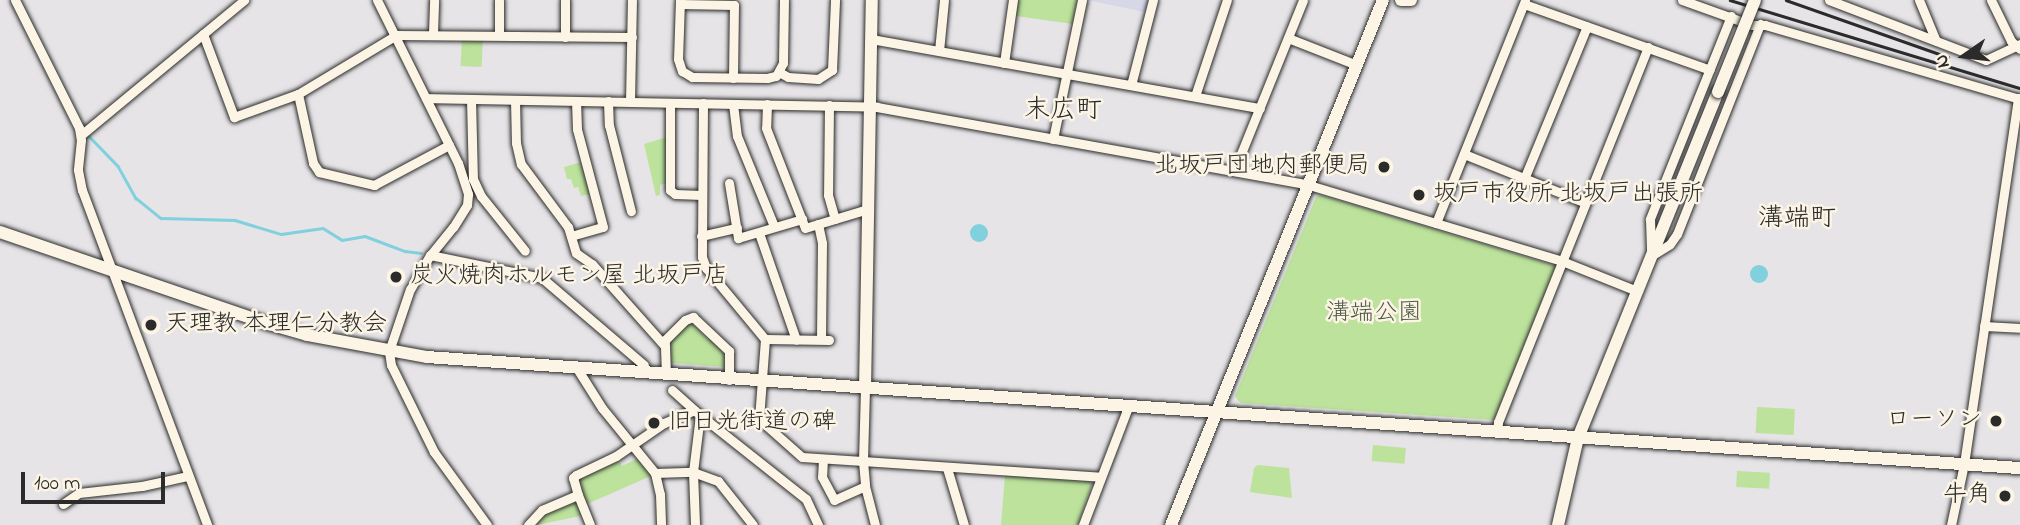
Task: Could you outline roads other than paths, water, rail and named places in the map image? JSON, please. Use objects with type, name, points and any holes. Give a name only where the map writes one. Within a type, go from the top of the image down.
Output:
[{"type":"street","points":[[15,0],[81,135],[79,178],[187,477],[207,525]]},
{"type":"street","points":[[81,135],[244,0]]},
{"type":"street","points":[[377,0],[458,163],[468,200],[453,227],[430,255],[410,289],[389,351],[395,376],[434,452],[487,525]]},
{"type":"street","points":[[433,33],[434,0]]},
{"type":"street","points":[[499,0],[499,34]]},
{"type":"street","points":[[565,0],[565,37]]},
{"type":"street","points":[[629,102],[632,0]]},
{"type":"street","points":[[733,78],[734,5],[680,2],[678,59],[682,71],[692,77],[767,79],[779,72],[783,63],[784,0]]},
{"type":"street","points":[[779,72],[788,77],[818,79],[832,70],[835,0]]},
{"type":"street","points":[[872,0],[863,461],[865,486],[875,525]]},
{"type":"street","points":[[939,51],[944,0]]},
{"type":"street","points":[[1004,63],[1013,0]]},
{"type":"street","points":[[1053,139],[1082,0]]},
{"type":"street","points":[[1131,85],[1153,0]]},
{"type":"street","points":[[1195,96],[1227,0]]},
{"type":"street","points":[[1234,171],[1303,0]]},
{"type":"street","points":[[1171,525],[1383,0]]},
{"type":"street","points":[[1401,0],[1411,0]]},
{"type":"street","points":[[1682,0],[1752,25],[1760,24],[2019,98],[1964,464],[1951,525]]},
{"type":"street","points":[[1558,525],[1578,438],[1755,0]]},
{"type":"street","points":[[1829,0],[1986,60],[2018,46],[1994,1]]},
{"type":"street","points":[[1919,0],[1936,41]]},
{"type":"street","points":[[1436,223],[1525,2],[1710,70]]},
{"type":"street","points":[[1651,256],[1650,219],[1731,16]]},
{"type":"street","points":[[1651,256],[1670,244],[1677,234],[1760,24]]},
{"type":"street","points":[[1524,179],[1587,26]]},
{"type":"street","points":[[203,34],[234,117],[298,94],[396,35],[433,33],[632,37]]},
{"type":"street","points":[[1288,38],[1357,65]]},
{"type":"street","points":[[871,39],[1260,108]]},
{"type":"street","points":[[1497,432],[1498,422],[1648,47]]},
{"type":"street","points":[[298,94],[313,163],[319,173],[374,185],[449,145]]},
{"type":"street","points":[[426,98],[870,107],[1309,185],[1562,261],[1637,291]]},
{"type":"street","points":[[471,99],[473,179],[481,197],[525,251]]},
{"type":"street","points":[[515,100],[516,143],[521,164],[568,227],[576,253],[592,264],[664,345]]},
{"type":"street","points":[[571,236],[603,227],[577,129],[576,101]]},
{"type":"street","points":[[608,101],[609,125],[631,211]]},
{"type":"street","points":[[670,103],[670,190],[675,194],[702,195]]},
{"type":"street","points":[[703,103],[702,257],[712,278],[765,339],[761,422],[802,457],[1100,477]]},
{"type":"street","points":[[733,104],[737,136],[774,226]]},
{"type":"street","points":[[767,104],[766,128],[805,228],[868,209]]},
{"type":"street","points":[[829,105],[828,195],[835,219]]},
{"type":"street","points":[[1464,154],[1586,203]]},
{"type":"street","points":[[729,183],[738,238],[802,219]]},
{"type":"street","points":[[765,339],[825,339],[822,243],[818,224]]},
{"type":"street","points":[[701,236],[737,228]]},
{"type":"street","points":[[0,232],[294,332],[427,358],[2020,468]]},
{"type":"street","points":[[759,233],[796,340]]},
{"type":"street","points":[[430,255],[542,278],[644,365]]},
{"type":"street","points":[[666,375],[664,345],[667,336],[685,320],[697,318],[729,351],[729,380]]},
{"type":"street","points":[[1984,326],[2020,328]]},
{"type":"street","points":[[578,369],[602,408],[655,473],[660,494],[661,525]]},
{"type":"street","points":[[672,390],[806,499],[818,525]]},
{"type":"street","points":[[1083,525],[1128,407]]},
{"type":"street","points":[[590,525],[573,478],[633,445],[664,423],[697,412]]},
{"type":"street","points":[[695,525],[697,412]]},
{"type":"street","points":[[823,459],[822,477],[834,500],[865,486]]},
{"type":"street","points":[[947,468],[964,525]]},
{"type":"street","points":[[655,473],[694,472],[718,481],[753,525]]},
{"type":"street","points":[[63,504],[79,493],[142,486],[187,477]]},
{"type":"street","points":[[528,525],[542,510],[578,495]]},
{"type":"water","points":[[975,224],[983,224],[988,233],[986,240],[975,242],[970,237],[970,229]]},
{"type":"water","points":[[1759,265],[1765,268],[1768,274],[1765,280],[1759,283],[1753,280],[1750,274],[1753,268]]},
{"type":"waterway","points":[[87,134],[118,166],[136,198],[161,218],[235,220],[281,234],[323,228],[342,240],[365,236],[405,251],[421,253]]},
{"type":"railway","points":[[1730,0],[2020,88]]},
{"type":"railway","points":[[1786,0],[1948,57]]},
{"type":"place","name":"北坂戸団地内郵便局","points":[[1384,167]]},
{"type":"place","name":"坂戸市役所 北坂戸出張所","points":[[1419,195]]},
{"type":"place","name":"炭火焼肉ホルモン屋 北坂戸店","points":[[396,277]]},
{"type":"place","name":"天理教 本理仁分教会","points":[[151,325]]},
{"type":"place","name":"ローソン","points":[[1996,421]]},
{"type":"place","name":"旧日光街道の碑","points":[[654,423]]},
{"type":"place","name":"牛角","points":[[2005,496]]},
{"type":"district","name":"末広町","points":[[1063,112]]},
{"type":"district","name":"溝端町","points":[[1797,220]]},
{"type":"park label","name":"溝端公園","points":[[1374,314]]}]
